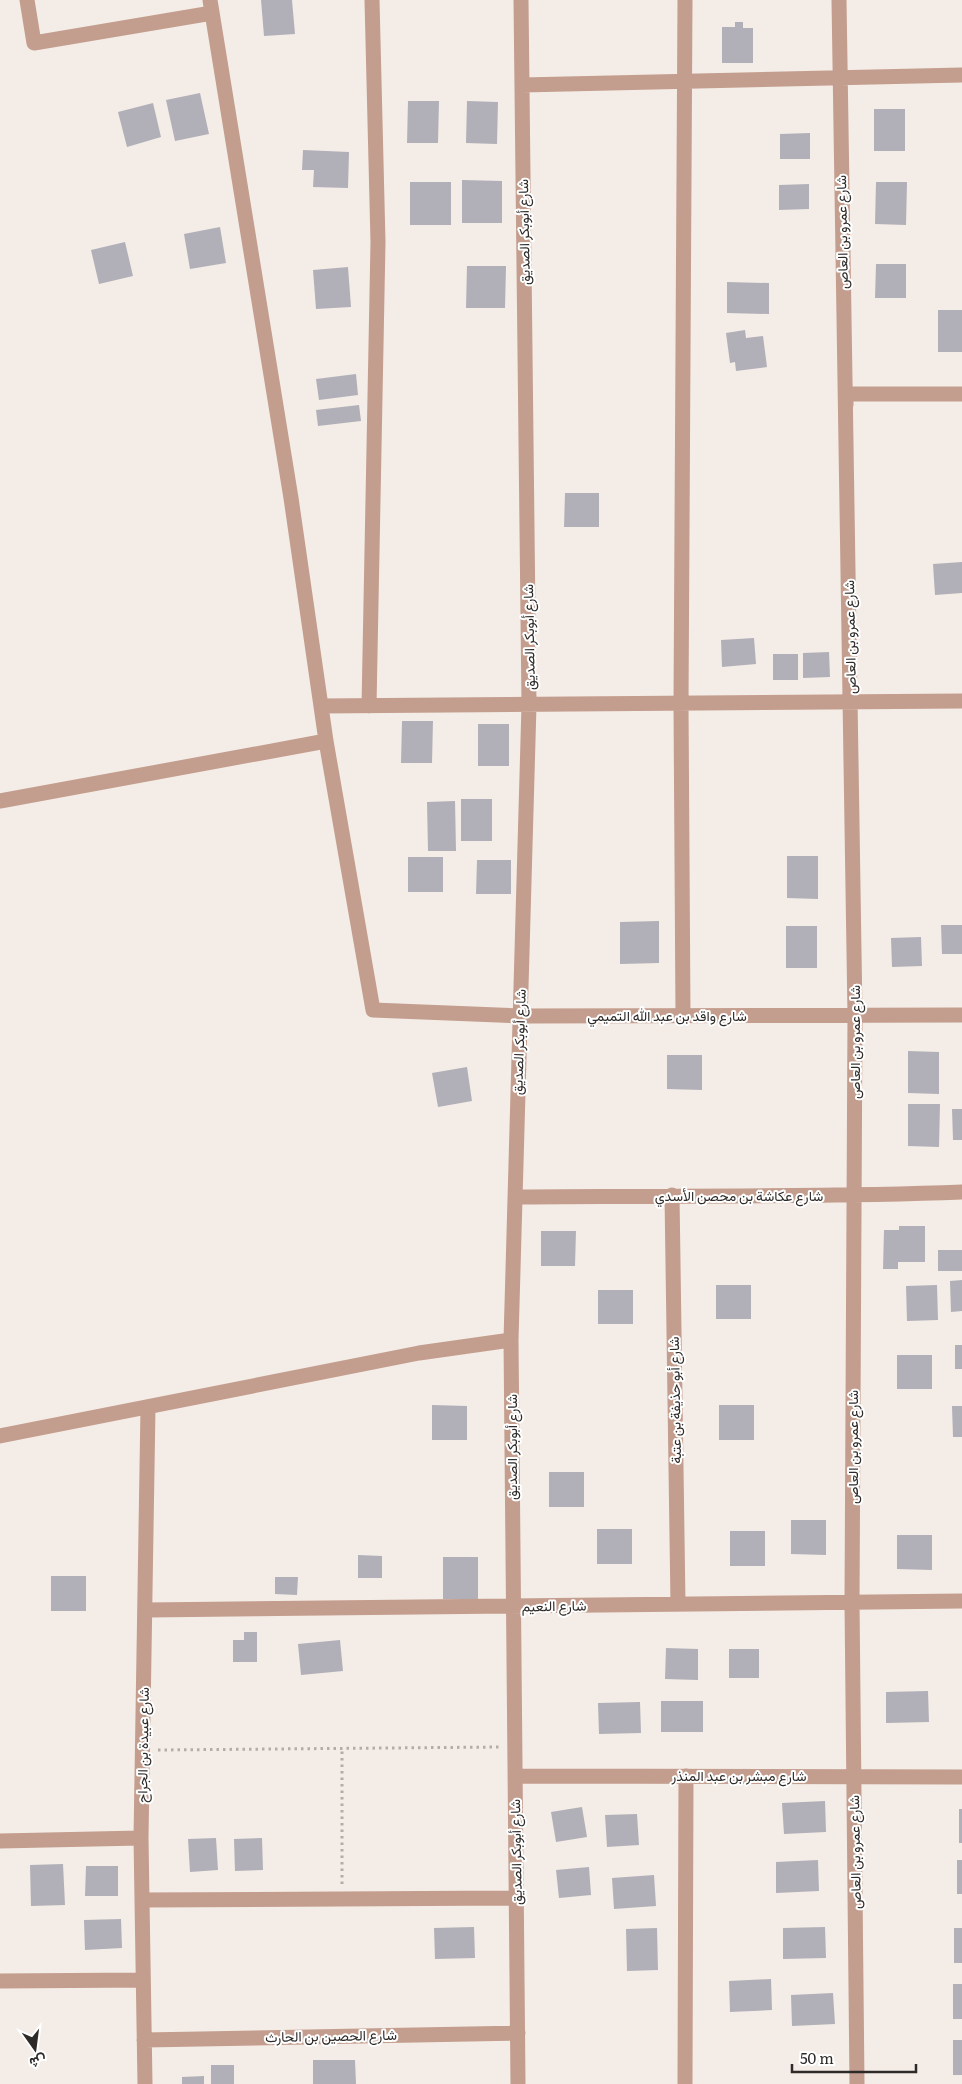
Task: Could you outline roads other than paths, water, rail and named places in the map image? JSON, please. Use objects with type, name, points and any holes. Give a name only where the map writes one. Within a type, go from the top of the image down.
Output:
[{"type":"street","points":[[0,801],[326,741],[286,469],[211,7],[34,43],[27,0]]},
{"type":"street","points":[[370,706],[378,242],[372,0]]},
{"type":"street","name":"شارع أبوبكر الصديق","points":[[518,2084],[511,1340],[529,705],[521,0]]},
{"type":"street","points":[[683,1016],[682,704],[685,0]]},
{"type":"street","name":"شارع عمرو بن العاص","points":[[839,0],[855,1015],[852,1602],[857,2084]]},
{"type":"street","points":[[522,85],[962,75]]},
{"type":"street","points":[[851,682],[846,394],[962,394]]},
{"type":"street","points":[[321,706],[962,701]]},
{"type":"street","name":"شارع واقد بن عبد الله التميمي","points":[[326,741],[372,1010],[520,1016],[962,1015]]},
{"type":"street","name":"شارع عكاشة بن محصن الأسدي","points":[[515,1197],[672,1195],[853,1196],[962,1192]]},
{"type":"street","name":"شارع أبو حذيفة بن عتبة","points":[[672,1195],[678,1604]]},
{"type":"street","points":[[0,1436],[419,1353],[511,1340]]},
{"type":"street","name":"شارع عبيدة بن الجراح","points":[[145,2084],[141,1838],[147,1610],[148,1407]]},
{"type":"street","name":"شارع النعيم","points":[[147,1610],[962,1601]]},
{"type":"street","name":"شارع مبشر بن عبد المنذر","points":[[515,1776],[962,1777]]},
{"type":"street","points":[[685,2084],[686,1776]]},
{"type":"street","points":[[0,1841],[141,1838]]},
{"type":"street","points":[[142,1900],[516,1898]]},
{"type":"street","points":[[0,1980],[143,1980]]},
{"type":"street","name":"شارع الحصين بن الحارث","points":[[144,2040],[518,2033]]}]
